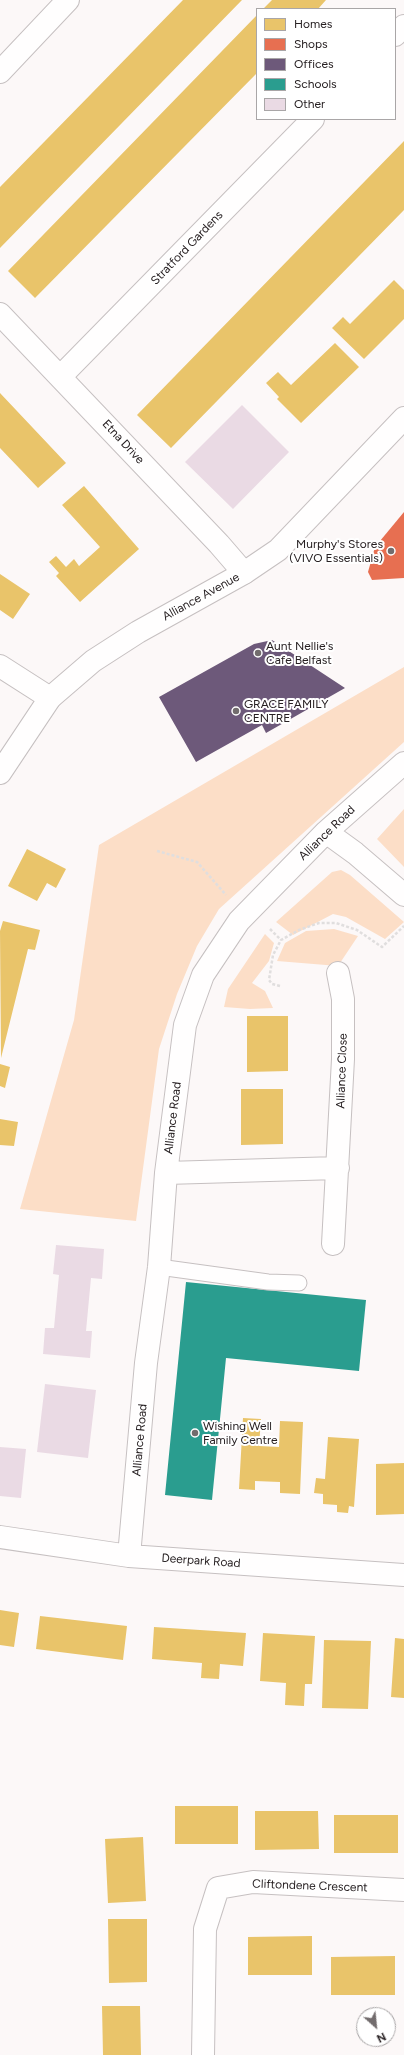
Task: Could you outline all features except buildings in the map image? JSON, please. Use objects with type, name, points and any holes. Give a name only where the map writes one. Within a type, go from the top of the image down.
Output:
[{"type":"street","points":[[0,72],[68,0]]},
{"type":"street","points":[[396,34],[404,26]]},
{"type":"street","name":"Stratford Gardens","points":[[61,376],[312,120]]},
{"type":"street","name":"Etna Drive","points":[[0,314],[61,376],[219,544],[244,573]]},
{"type":"street","name":"Alliance Avenue","points":[[0,773],[50,698],[93,661],[138,632],[244,573],[278,550],[404,418]]},
{"type":"street","points":[[0,666],[50,698]]},
{"type":"street","name":"Alliance Road","points":[[129,1556],[146,1363],[159,1267],[166,1173],[185,1025],[204,975],[244,916],[326,832],[404,763]]},
{"type":"street","points":[[326,832],[355,853],[404,895]]},
{"type":"street","name":"Alliance Close","points":[[333,1244],[344,1059],[343,999],[338,973]]},
{"type":"street","points":[[166,1173],[338,1168]]},
{"type":"street","name":"Deerpark Road","points":[[0,1536],[129,1556],[404,1575]]},
{"type":"street","name":"Cliftondene Crescent","points":[[204,2055],[205,1929],[218,1888],[253,1882],[404,1890]]},
{"type":"lane","points":[[159,1267],[268,1282],[300,1283]]},
{"type":"path","points":[[157,851],[197,862],[244,916]]},
{"type":"path","points":[[280,986],[272,984],[269,980],[274,955],[281,940],[319,923],[336,923],[357,930],[382,947],[404,926]]},
{"type":"path","points":[[266,925],[281,940]]},
{"type":"shaded area","points":[[404,667],[404,742],[219,909],[197,946],[177,994],[159,1049],[136,1221],[20,1209],[74,1020],[99,845]]},
{"type":"shaded area","points":[[404,809],[404,867],[377,839]]},
{"type":"shaded area","points":[[341,870],[350,875],[404,922],[385,939],[346,917],[333,914],[293,935],[276,922],[332,872]]},
{"type":"shaded area","points":[[334,929],[358,936],[338,966],[277,961],[285,943],[306,931]]},
{"type":"shaded area","points":[[265,934],[274,943],[269,961],[252,983],[265,991],[273,1008],[250,1009],[224,1007],[228,989]]},
{"type":"place","name":"Murphy's Stores (VIVO Essentials)","points":[[391,551]]},
{"type":"place","name":"Aunt Nellie's Cafe Belfast","points":[[258,653]]},
{"type":"place","name":"GRACE FAMILY CENTRE","points":[[236,711]]},
{"type":"place","name":"Wishing Well Family Centre","points":[[195,1433]]}]
